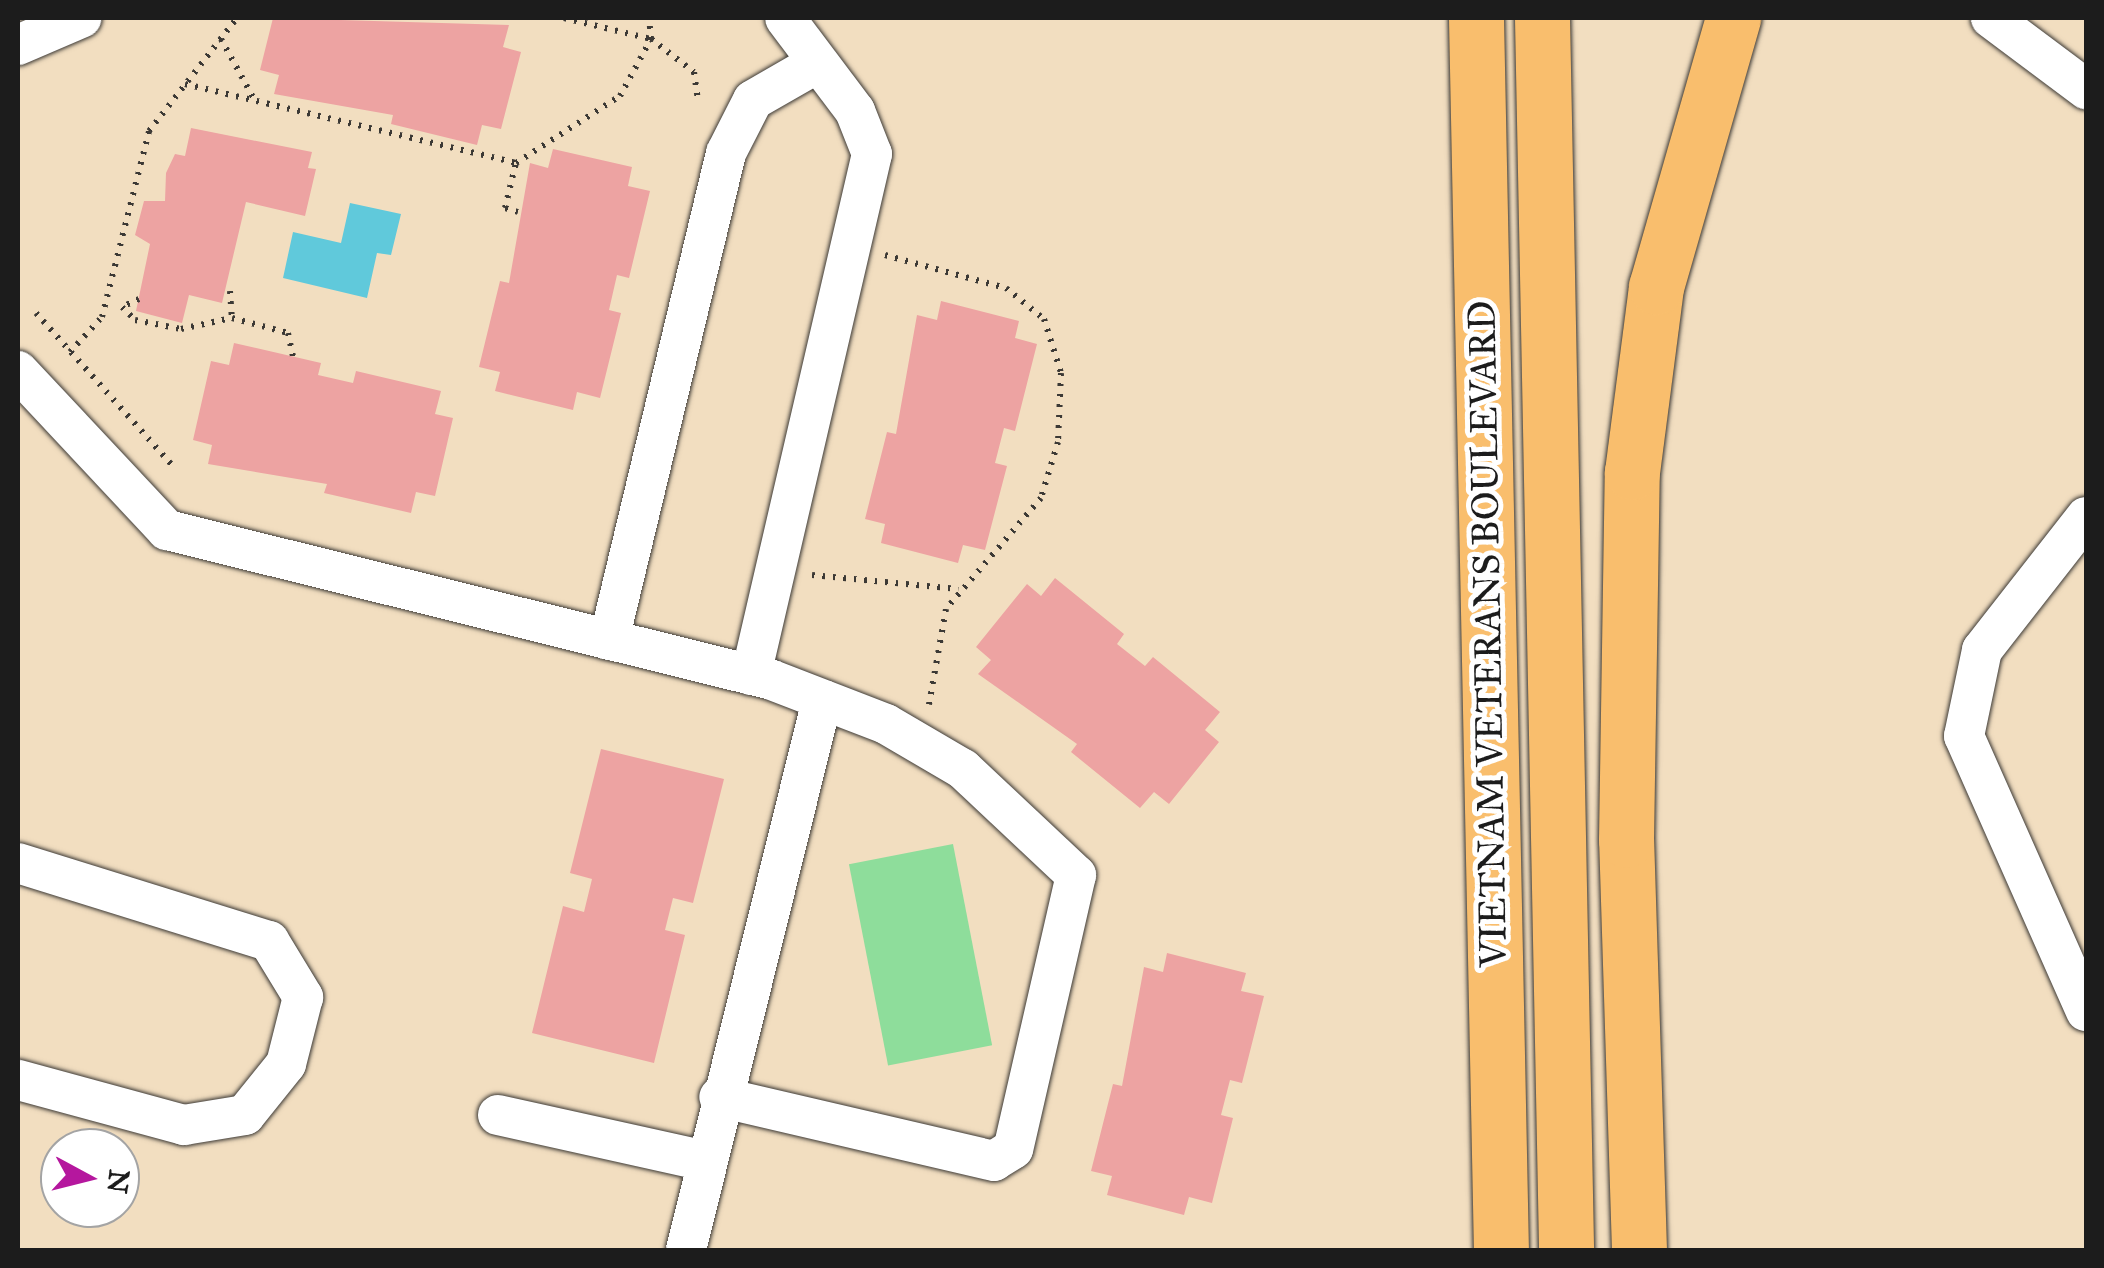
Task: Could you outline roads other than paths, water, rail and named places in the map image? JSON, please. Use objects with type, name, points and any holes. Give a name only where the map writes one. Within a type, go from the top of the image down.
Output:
[{"type":"highway","name":"VIETNAM VETERANS BOULEVARD","points":[[1476,18],[1501,1243]]},
{"type":"highway","name":"VIETNAM VETERANS BOULEVARD","points":[[1542,18],[1566,1250]]},
{"type":"highway","points":[[1639,1250],[1626,840],[1632,472],[1656,286],[1733,18]]},
{"type":"street","points":[[18,46],[81,18]]},
{"type":"street","points":[[751,676],[872,154],[854,111],[814,65],[786,18]]},
{"type":"street","points":[[1991,18],[2086,90]]},
{"type":"street","points":[[610,640],[726,153],[754,100],[814,65]]},
{"type":"street","points":[[18,371],[167,530],[751,676],[822,700],[924,746],[963,770],[1076,875],[1013,1149],[994,1162],[719,1097]]},
{"type":"street","points":[[2086,517],[1982,650],[1964,736],[2086,1011]]},
{"type":"street","points":[[686,1250],[719,1097],[822,700]]},
{"type":"street","points":[[18,863],[269,941],[303,997],[286,1064],[245,1116],[184,1125],[18,1080]]},
{"type":"street","points":[[498,1116],[705,1161]]},
{"type":"water","points":[[350,203],[401,214],[391,255],[377,253],[367,298],[283,278],[293,232],[341,243]]}]
